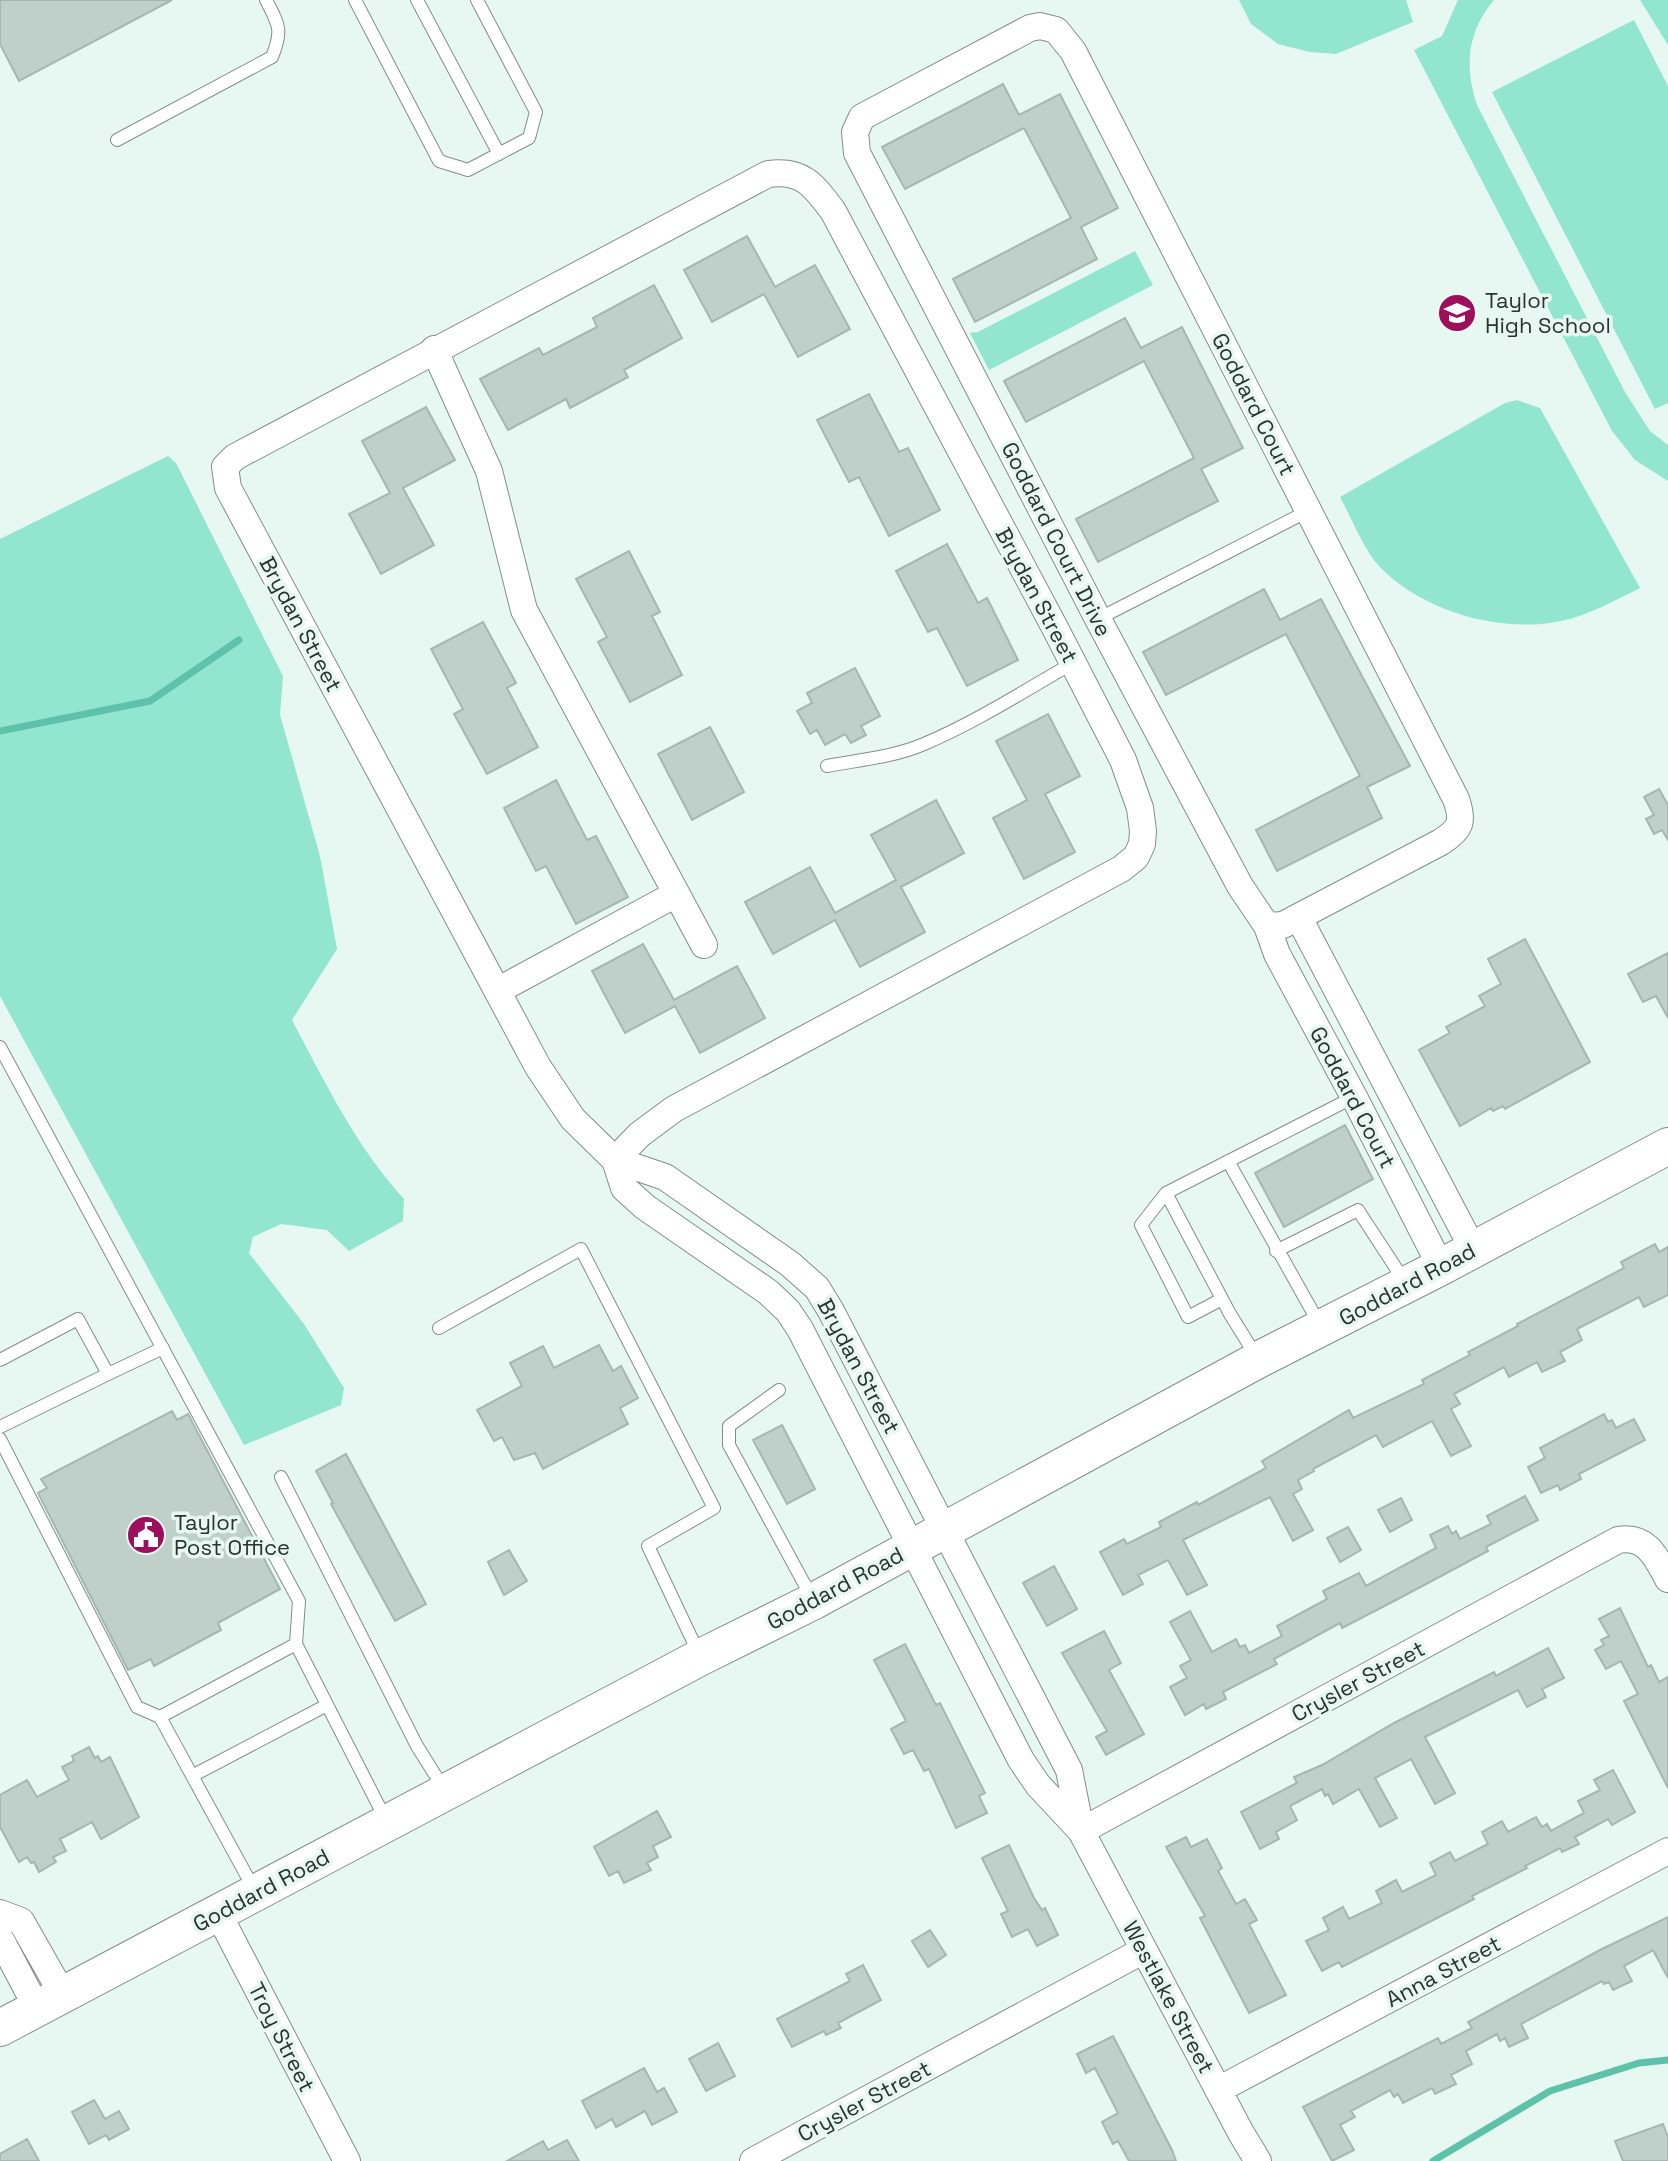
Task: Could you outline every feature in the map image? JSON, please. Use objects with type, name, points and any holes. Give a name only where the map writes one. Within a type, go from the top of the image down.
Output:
[{"type":"main road","name":"Goddard Road","points":[[0,2028],[701,1657],[814,1601],[1258,1360],[1668,1146]]},
{"type":"street","name":"Goddard Court","points":[[855,132],[862,117],[875,109],[1030,28],[1040,26],[1056,30],[1073,51],[1462,815],[1452,835],[1441,842],[1283,923]]},
{"type":"street","name":"Goddard Court Drive","points":[[855,132],[857,153],[865,170],[1240,886],[1283,923]]},
{"type":"street","name":"Brydan Street","points":[[615,1160],[639,1135],[674,1109],[1121,869],[1136,857],[1142,844],[1140,808],[1123,760],[833,211],[816,188],[797,175],[785,172],[768,174],[235,457],[225,467],[225,476],[236,502],[538,1067],[573,1119],[615,1160],[665,1177],[790,1264],[817,1288],[831,1311],[929,1539]]},
{"type":"street","points":[[434,349],[489,471],[524,610],[704,945]]},
{"type":"street","points":[[497,991],[676,894]]},
{"type":"street","name":"Goddard Court","points":[[1283,923],[1277,954],[1441,1267]]},
{"type":"street","name":"Goddard Court","points":[[1283,923],[1473,1249]]},
{"type":"street","name":"Brydan Street","points":[[615,1160],[624,1188],[645,1207],[768,1292],[788,1311],[929,1539]]},
{"type":"street","name":"Westlake Street","points":[[929,1539],[1021,1760],[1038,1785],[1081,1831],[1258,2161]]},
{"type":"street","name":"Westlake Street","points":[[929,1539],[1069,1770],[1081,1831]]},
{"type":"street","name":"Crysler Street","points":[[1081,1831],[1618,1540],[1637,1540],[1653,1550],[1668,1579]]},
{"type":"street","name":"Anna Street","points":[[1218,2090],[1668,1851]]},
{"type":"street","points":[[0,1913],[21,1921],[50,2002]]},
{"type":"street","name":"Troy Street","points":[[218,1913],[347,2161]]},
{"type":"street","points":[[0,1938],[50,2002]]},
{"type":"street","name":"Crysler Street","points":[[753,2161],[1144,1950]]},
{"type":"lane","points":[[117,140],[272,57],[280,39],[279,25],[266,0]]},
{"type":"lane","points":[[355,0],[439,161],[468,170],[529,138],[536,112],[477,0]]},
{"type":"lane","points":[[417,0],[499,154]]},
{"type":"lane","points":[[1098,619],[1308,511]]},
{"type":"lane","points":[[827,766],[923,744],[1073,663]]},
{"type":"lane","points":[[0,1047],[299,1601],[296,1644],[387,1822]]},
{"type":"lane","points":[[1222,1299],[1188,1317],[1141,1225],[1166,1193],[1354,1097]]},
{"type":"lane","points":[[1228,1161],[1322,1329]]},
{"type":"lane","points":[[1166,1193],[1258,1360]]},
{"type":"lane","points":[[1276,1251],[1358,1210],[1406,1285]]},
{"type":"lane","points":[[439,1328],[581,1249],[714,1508],[648,1546],[701,1657]]},
{"type":"lane","points":[[0,1360],[78,1319],[108,1374]]},
{"type":"lane","points":[[0,1427],[163,1348]]},
{"type":"lane","points":[[779,1390],[729,1426],[729,1445],[814,1601]]},
{"type":"lane","points":[[0,1439],[137,1707],[160,1717],[256,1893]]},
{"type":"lane","points":[[281,1477],[417,1746],[446,1791]]},
{"type":"lane","points":[[160,1717],[296,1644]]},
{"type":"lane","points":[[192,1776],[327,1705]]},
{"type":"green space","points":[[1239,0],[1406,0],[1413,22],[1336,54],[1310,52],[1278,44],[1251,24]]},
{"type":"green space","points":[[1458,0],[1494,0],[1478,25],[1470,50],[1470,77],[1477,105],[1625,392],[1650,431],[1668,445],[1668,481],[1635,460],[1612,431],[1414,50],[1442,36]]},
{"type":"green space","points":[[1640,0],[1668,0],[1668,45]]},
{"type":"green space","points":[[1634,20],[1668,86],[1668,403],[1655,409],[1492,92]]},
{"type":"green space","points":[[1135,251],[1153,285],[989,370],[970,333],[978,332]]},
{"type":"green space","points":[[1517,400],[1540,408],[1640,588],[1561,621],[1513,624],[1488,621],[1439,607],[1417,595],[1396,582],[1373,559],[1340,497],[1505,403]]},
{"type":"green space","points":[[168,456],[176,463],[283,676],[280,715],[320,856],[337,949],[292,1020],[356,1136],[404,1199],[403,1221],[349,1251],[327,1230],[281,1224],[253,1237],[249,1253],[304,1324],[344,1388],[341,1405],[244,1445],[0,996],[0,539]]},
{"type":"building","points":[[0,0],[172,0],[19,81],[0,44]]},
{"type":"building","points":[[1003,84],[1019,115],[1060,94],[1118,208],[1081,227],[1097,259],[975,322],[953,279],[1071,218],[1024,128],[905,189],[882,147]]},
{"type":"building","points":[[747,236],[775,287],[815,265],[850,329],[798,357],[764,294],[712,322],[684,270]]},
{"type":"building","points":[[654,285],[682,338],[624,370],[628,377],[570,408],[566,399],[508,430],[480,379],[539,348],[543,355],[597,327],[593,318]]},
{"type":"building","points":[[1125,318],[1141,348],[1182,327],[1243,448],[1201,469],[1218,501],[1098,562],[1076,519],[1194,458],[1144,361],[1026,422],[1004,381]]},
{"type":"building","points":[[869,394],[899,452],[908,448],[940,510],[889,536],[859,477],[849,482],[817,420]]},
{"type":"building","points":[[426,407],[455,460],[403,488],[434,545],[381,574],[349,514],[390,493],[362,441]]},
{"type":"building","points":[[947,544],[978,603],[987,598],[1018,660],[967,686],[937,628],[928,632],[896,571]]},
{"type":"building","points":[[629,551],[660,612],[652,616],[682,675],[630,702],[598,642],[607,637],[576,579]]},
{"type":"building","points":[[1264,589],[1280,620],[1321,599],[1410,766],[1367,787],[1382,818],[1277,871],[1256,830],[1360,776],[1286,634],[1166,695],[1143,652]]},
{"type":"building","points":[[483,622],[516,683],[507,688],[538,747],[487,774],[454,714],[463,709],[431,649]]},
{"type":"building","points":[[855,668],[880,716],[861,726],[866,735],[851,743],[845,734],[825,745],[817,730],[810,734],[797,711],[812,703],[807,693]]},
{"type":"building","points":[[1048,714],[1080,776],[1045,794],[1075,852],[1024,879],[993,818],[1027,800],[996,741]]},
{"type":"building","points":[[710,727],[744,792],[692,820],[658,754]]},
{"type":"building","points":[[556,780],[587,840],[596,836],[628,897],[576,924],[546,866],[536,871],[504,808]]},
{"type":"building","points":[[1659,789],[1668,805],[1668,840],[1662,830],[1654,834],[1646,819],[1654,815],[1644,797]]},
{"type":"building","points":[[936,800],[964,853],[901,887],[925,932],[860,967],[835,920],[773,954],[745,902],[810,867],[835,913],[896,880],[871,835]]},
{"type":"building","points":[[1525,939],[1590,1062],[1505,1109],[1503,1106],[1493,1111],[1491,1108],[1460,1126],[1419,1050],[1450,1033],[1446,1027],[1485,1006],[1479,996],[1501,984],[1488,959]]},
{"type":"building","points":[[643,944],[674,1000],[737,966],[765,1018],[700,1053],[675,1006],[625,1033],[592,971]]},
{"type":"building","points":[[1668,953],[1668,1018],[1656,996],[1643,1002],[1628,974]]},
{"type":"building","points":[[1345,1125],[1373,1179],[1284,1227],[1255,1173]]},
{"type":"building","points":[[1655,1244],[1659,1252],[1668,1247],[1668,1295],[1644,1307],[1639,1297],[1577,1329],[1582,1340],[1560,1352],[1565,1361],[1542,1372],[1537,1362],[1509,1377],[1504,1367],[1454,1394],[1460,1404],[1451,1409],[1471,1446],[1451,1456],[1432,1421],[1383,1447],[1376,1435],[1298,1480],[1302,1489],[1293,1494],[1313,1530],[1293,1541],[1270,1497],[1183,1540],[1207,1585],[1187,1595],[1168,1560],[1138,1575],[1143,1584],[1123,1595],[1100,1552],[1124,1539],[1127,1544],[1161,1527],[1159,1522],[1266,1468],[1262,1461],[1349,1410],[1353,1418],[1424,1384],[1422,1380],[1470,1355],[1468,1352],[1624,1268],[1621,1262]]},
{"type":"building","points":[[599,1345],[613,1371],[621,1366],[638,1398],[620,1408],[628,1424],[543,1469],[535,1453],[514,1460],[502,1437],[494,1441],[477,1410],[522,1386],[510,1363],[543,1346],[554,1368]]},
{"type":"building","points":[[172,1411],[177,1420],[188,1414],[280,1589],[218,1623],[221,1630],[154,1666],[151,1659],[128,1670],[38,1493],[47,1488],[41,1479]]},
{"type":"building","points":[[1604,1414],[1616,1428],[1634,1419],[1645,1440],[1579,1474],[1581,1479],[1560,1490],[1558,1485],[1541,1493],[1528,1467],[1545,1458],[1540,1448]]},
{"type":"building","points":[[782,1425],[815,1489],[787,1504],[753,1440]]},
{"type":"building","points":[[346,1454],[426,1604],[395,1621],[316,1471]]},
{"type":"building","points":[[1525,1496],[1538,1520],[1486,1547],[1488,1551],[1396,1600],[1342,1628],[1340,1623],[1274,1659],[1277,1664],[1223,1692],[1226,1699],[1206,1709],[1204,1704],[1185,1715],[1170,1687],[1187,1678],[1180,1666],[1191,1660],[1170,1622],[1190,1611],[1212,1652],[1236,1639],[1240,1647],[1245,1645],[1249,1653],[1282,1636],[1277,1626],[1327,1599],[1323,1591],[1359,1573],[1366,1586],[1436,1548],[1430,1535],[1448,1526],[1452,1534],[1456,1531],[1460,1539],[1491,1524],[1487,1516]]},
{"type":"building","points":[[1401,1498],[1412,1520],[1390,1532],[1378,1510]]},
{"type":"building","points":[[1348,1527],[1361,1550],[1340,1562],[1327,1538]]},
{"type":"building","points":[[509,1550],[527,1581],[504,1595],[488,1562]]},
{"type":"building","points":[[1054,1566],[1077,1609],[1047,1626],[1023,1583]]},
{"type":"building","points":[[1620,1608],[1648,1667],[1651,1665],[1659,1682],[1668,1677],[1668,1788],[1624,1701],[1638,1694],[1621,1661],[1606,1669],[1595,1650],[1604,1645],[1601,1640],[1609,1636],[1599,1619]]},
{"type":"building","points":[[1104,1631],[1121,1663],[1109,1670],[1144,1734],[1106,1755],[1096,1737],[1107,1731],[1062,1653]]},
{"type":"building","points":[[905,1644],[936,1705],[940,1703],[985,1793],[979,1796],[987,1813],[956,1828],[929,1769],[924,1771],[913,1750],[904,1754],[891,1729],[906,1721],[874,1660]]},
{"type":"building","points":[[1548,1648],[1564,1678],[1542,1689],[1546,1697],[1527,1707],[1518,1690],[1425,1737],[1455,1793],[1435,1804],[1411,1759],[1375,1778],[1397,1818],[1380,1827],[1359,1789],[1333,1804],[1322,1789],[1290,1806],[1297,1820],[1276,1832],[1279,1839],[1260,1849],[1241,1812],[1297,1783],[1294,1777],[1322,1765],[1394,1723],[1494,1672],[1496,1676]]},
{"type":"building","points":[[89,1747],[101,1762],[110,1757],[139,1817],[101,1839],[92,1822],[60,1839],[66,1851],[53,1857],[56,1862],[39,1872],[27,1857],[19,1862],[0,1827],[0,1795],[27,1780],[37,1797],[69,1780],[62,1767],[74,1761],[72,1756]]},
{"type":"building","points":[[1613,1770],[1635,1812],[1612,1825],[1608,1819],[1575,1837],[1579,1844],[1562,1852],[1560,1848],[1525,1866],[1527,1868],[1472,1896],[1474,1899],[1342,1967],[1339,1962],[1322,1971],[1306,1941],[1329,1930],[1323,1918],[1343,1907],[1349,1919],[1382,1903],[1376,1891],[1396,1880],[1402,1892],[1436,1875],[1430,1863],[1450,1852],[1455,1861],[1488,1844],[1482,1832],[1502,1821],[1508,1832],[1536,1817],[1542,1827],[1547,1824],[1551,1831],[1584,1813],[1578,1801],[1600,1790],[1594,1780]]},
{"type":"building","points":[[657,1811],[671,1837],[653,1846],[658,1857],[647,1863],[651,1870],[624,1883],[618,1871],[609,1876],[594,1847]]},
{"type":"building","points":[[1186,1837],[1191,1847],[1207,1839],[1222,1868],[1218,1871],[1236,1904],[1245,1899],[1257,1920],[1249,1924],[1286,1995],[1249,2013],[1200,1918],[1205,1916],[1166,1847]]},
{"type":"building","points":[[1009,1845],[1034,1898],[1042,1910],[1045,1908],[1058,1935],[1037,1946],[1028,1929],[1012,1937],[1001,1914],[1008,1911],[982,1858]]},
{"type":"building","points":[[1668,1917],[1668,1978],[1653,1950],[1624,1966],[1632,1981],[1613,1990],[1609,1982],[1604,1984],[1602,1981],[1521,2024],[1528,2038],[1509,2047],[1505,2038],[1500,2041],[1497,2034],[1466,2051],[1472,2064],[1451,2075],[1456,2084],[1435,2094],[1432,2088],[1403,2103],[1398,2094],[1394,2097],[1390,2090],[1351,2111],[1355,2117],[1340,2125],[1354,2150],[1332,2161],[1303,2107],[1438,2038],[1441,2044],[1472,2028],[1468,2022]]},
{"type":"building","points":[[930,1930],[946,1955],[928,1967],[912,1941]]},
{"type":"building","points":[[863,1965],[881,2000],[838,2023],[841,2028],[826,2035],[824,2031],[792,2047],[777,2019],[850,1981],[846,1974]]},
{"type":"building","points":[[1113,2036],[1176,2161],[1129,2161],[1118,2141],[1113,2144],[1102,2122],[1118,2113],[1095,2068],[1086,2073],[1077,2054]]},
{"type":"building","points":[[718,2043],[735,2076],[706,2091],[689,2059]]},
{"type":"building","points":[[644,2068],[657,2092],[664,2088],[677,2112],[652,2125],[645,2111],[616,2127],[612,2119],[596,2128],[582,2101]]},
{"type":"building","points":[[94,2100],[105,2119],[119,2111],[129,2129],[109,2140],[106,2135],[89,2144],[72,2112]]},
{"type":"building","points":[[1663,2124],[1668,2137],[1668,2161],[1623,2161],[1615,2141]]},
{"type":"building","points":[[27,2139],[39,2161],[0,2161],[0,2154]]},
{"type":"building","points":[[567,2140],[579,2161],[507,2161],[543,2141],[548,2150]]},
{"type":"waterway","points":[[0,731],[150,701],[239,640]]},
{"type":"waterway","points":[[1433,2161],[1550,2091],[1639,2063],[1668,2060]]},
{"type":"place","name":"Taylor High School","points":[[1457,313]]},
{"type":"place","name":"Taylor Post Office","points":[[146,1535]]}]
